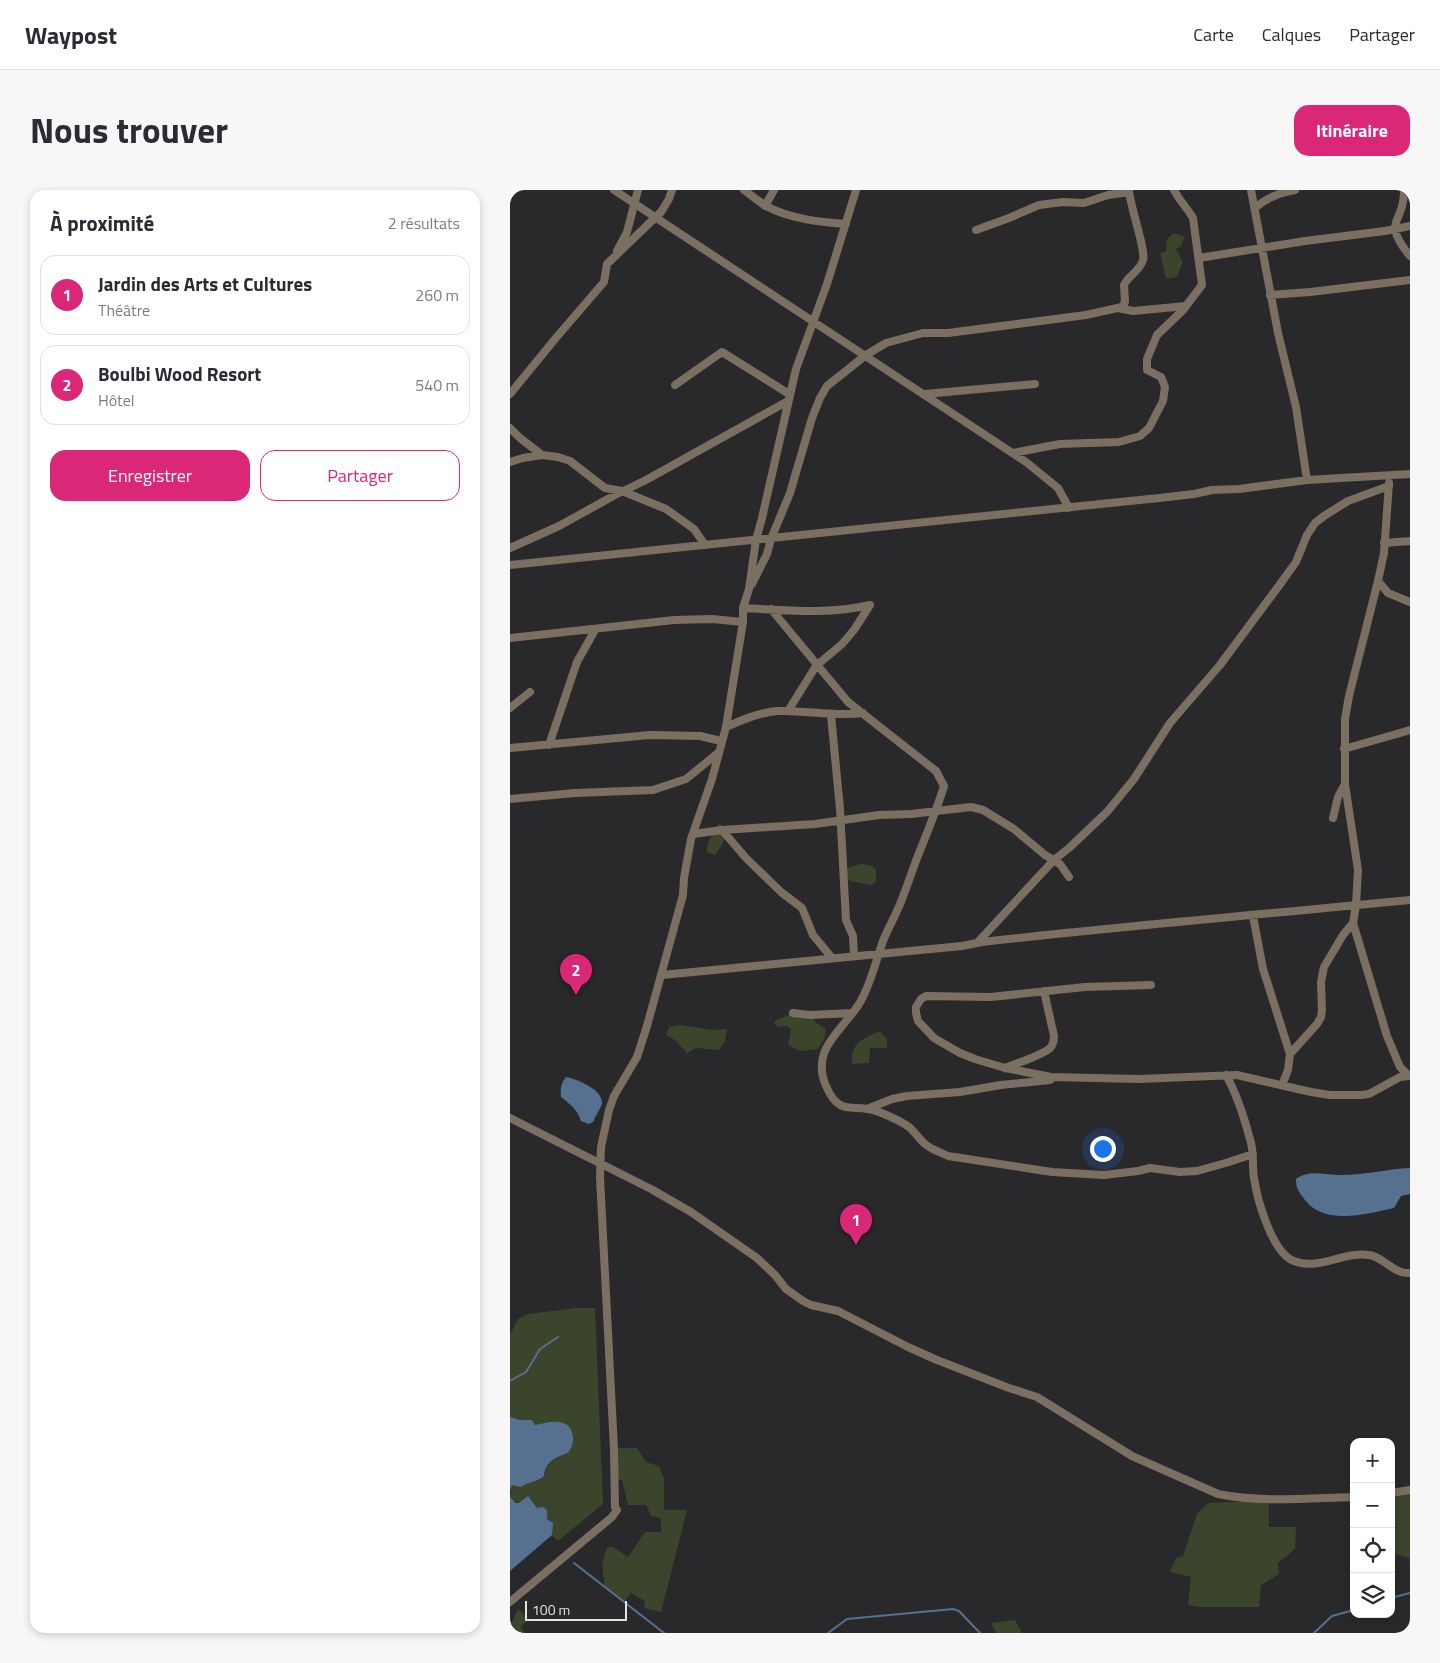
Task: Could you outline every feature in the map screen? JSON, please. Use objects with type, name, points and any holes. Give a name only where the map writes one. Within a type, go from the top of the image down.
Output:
[{"type":"street","points":[[614,190],[1013,453],[1058,488],[1069,508]]},
{"type":"street","points":[[510,394],[604,282],[605,268],[628,232],[638,190]]},
{"type":"street","points":[[614,256],[656,217],[669,199],[672,190]]},
{"type":"street","points":[[744,190],[766,206],[796,217],[846,224]]},
{"type":"street","points":[[766,206],[774,190]]},
{"type":"street","points":[[510,1602],[612,1517],[617,1510],[615,1507],[614,1449],[600,1164],[601,1147],[609,1110],[614,1096],[637,1057],[662,975],[683,894],[684,878],[693,834],[712,779],[726,727],[743,622],[743,608],[749,589],[756,540],[788,397],[812,321],[827,284],[856,190]]},
{"type":"street","points":[[1013,453],[1060,444],[1119,442],[1140,436],[1149,428],[1163,401],[1165,387],[1161,377],[1147,370],[1148,360],[1157,334],[1186,306],[1202,285],[1193,218],[1174,190]]},
{"type":"street","points":[[1251,190],[1270,295],[1296,407],[1308,480]]},
{"type":"street","points":[[1254,208],[1279,193],[1295,190]]},
{"type":"street","points":[[1404,190],[1403,202],[1394,229],[1397,238],[1410,256]]},
{"type":"street","points":[[749,589],[767,554],[771,539],[790,493],[812,418],[827,386],[866,355],[886,343],[923,333],[948,333],[1086,316],[1118,308],[1124,305],[1123,290],[1125,282],[1142,264],[1144,257],[1129,191],[1108,195],[1084,203],[1063,202],[1039,205],[976,230]]},
{"type":"street","points":[[1199,258],[1410,226]]},
{"type":"street","points":[[1270,295],[1410,280]]},
{"type":"street","points":[[1118,308],[1133,311],[1186,306]]},
{"type":"street","points":[[675,385],[722,352],[788,397]]},
{"type":"street","points":[[926,394],[1035,384]]},
{"type":"street","points":[[510,548],[559,526],[646,480],[788,397]]},
{"type":"street","points":[[510,428],[542,455]]},
{"type":"street","points":[[510,462],[542,455],[570,461],[605,488],[622,491],[666,509],[694,529],[705,545]]},
{"type":"street","points":[[510,565],[771,539],[1030,510],[1069,508],[1308,480],[1410,474]]},
{"type":"street","points":[[771,610],[848,702],[936,771],[944,786],[901,902],[878,954],[864,996],[826,1046],[822,1064],[824,1079],[827,1088],[838,1105],[852,1109],[867,1108],[907,1096],[960,1092],[1062,1078],[1096,1077],[1139,1079],[1226,1075],[1246,1076],[1330,1095],[1361,1096],[1369,1094],[1400,1077],[1409,1076],[1400,1068],[1389,1043],[1353,923],[1358,870],[1344,784],[1345,720],[1348,696],[1378,581],[1384,543],[1389,486],[1395,476]]},
{"type":"street","points":[[977,943],[1054,860],[1107,812],[1134,779],[1170,722],[1220,665],[1278,588],[1296,562],[1307,535],[1315,523],[1348,501],[1389,486]]},
{"type":"street","points":[[1384,543],[1410,542]]},
{"type":"street","points":[[1378,581],[1388,594],[1410,602]]},
{"type":"street","points":[[743,608],[819,612],[840,611],[870,605],[854,630],[842,644],[816,666],[788,711]]},
{"type":"street","points":[[510,638],[693,619],[743,622]]},
{"type":"street","points":[[549,744],[577,662],[595,630]]},
{"type":"street","points":[[510,708],[530,692]]},
{"type":"street","points":[[726,727],[764,714],[788,711],[831,715],[863,714]]},
{"type":"street","points":[[831,715],[846,920],[853,936],[854,956]]},
{"type":"street","points":[[1344,749],[1410,730]]},
{"type":"street","points":[[510,748],[650,735],[700,736],[721,741]]},
{"type":"street","points":[[510,799],[575,792],[653,790],[686,779],[718,753]]},
{"type":"street","points":[[1333,818],[1336,802],[1344,784]]},
{"type":"street","points":[[693,834],[722,830],[815,824],[879,815],[911,814],[970,807],[983,810],[1014,829],[1045,855],[1060,864],[1069,877]]},
{"type":"street","points":[[722,830],[746,858],[781,892],[802,908],[813,935],[832,958]]},
{"type":"street","points":[[662,975],[962,946],[1120,927],[1410,900]]},
{"type":"street","points":[[1253,916],[1263,969],[1290,1054],[1288,1070],[1282,1085]]},
{"type":"street","points":[[1290,1054],[1317,1024],[1322,1010],[1324,967],[1343,935],[1353,923]]},
{"type":"street","points":[[1062,1078],[1005,1068],[960,1053],[934,1038],[918,1021],[916,1007],[926,996],[983,998],[1110,985],[1151,986]]},
{"type":"street","points":[[1005,1068],[1035,1056],[1050,1048],[1053,1043],[1054,1036],[1044,992]]},
{"type":"street","points":[[793,1013],[810,1015],[852,1013]]},
{"type":"street","points":[[1226,1075],[1239,1104],[1253,1154],[1254,1176],[1263,1213],[1272,1238],[1287,1258],[1308,1264],[1370,1255],[1399,1272],[1410,1273]]},
{"type":"street","points":[[867,1108],[878,1111],[909,1126],[933,1150],[948,1156],[1010,1164],[1052,1172],[1104,1175],[1157,1168],[1188,1172],[1212,1168],[1253,1154]]},
{"type":"street","points":[[510,1118],[651,1189],[713,1226],[766,1265],[786,1289],[803,1301],[811,1305],[838,1311],[923,1353],[1037,1397],[1132,1456],[1218,1494],[1234,1497],[1350,1496]]},
{"type":"street","points":[[1395,1492],[1410,1490]]},
{"type":"green space","points":[[1174,233],[1185,237],[1181,246],[1176,249],[1183,262],[1177,277],[1166,279],[1160,253],[1166,251],[1167,239]]},
{"type":"green space","points":[[719,823],[728,830],[722,845],[715,855],[707,852],[708,842]]},
{"type":"green space","points":[[861,864],[869,865],[876,869],[876,882],[871,885],[850,881],[846,878],[847,868]]},
{"type":"green space","points":[[788,1015],[802,1018],[812,1017],[816,1023],[826,1029],[825,1037],[818,1049],[800,1051],[788,1045],[791,1029],[774,1024],[775,1021]]},
{"type":"green space","points":[[680,1025],[712,1030],[727,1029],[725,1041],[719,1050],[696,1048],[687,1053],[675,1040],[666,1035],[669,1027]]},
{"type":"green space","points":[[879,1031],[887,1039],[887,1048],[870,1048],[869,1063],[852,1064],[855,1046],[863,1039]]},
{"type":"green space","points":[[576,1308],[595,1308],[603,1504],[558,1541],[552,1535],[545,1516],[539,1510],[516,1502],[510,1497],[512,1485],[539,1481],[552,1461],[568,1453],[562,1422],[535,1425],[532,1420],[520,1420],[510,1417],[510,1335],[518,1319],[528,1314]]},
{"type":"green space","points":[[615,1448],[637,1448],[646,1462],[659,1466],[664,1478],[664,1510],[687,1510],[661,1612],[644,1608],[645,1601],[631,1593],[624,1602],[605,1587],[602,1565],[607,1547],[613,1547],[628,1557],[645,1532],[661,1532],[661,1518],[651,1516],[646,1505],[628,1505],[622,1480],[615,1480]]},
{"type":"green space","points":[[1410,1491],[1410,1567],[1409,1558],[1395,1554],[1395,1495]]},
{"type":"green space","points":[[1269,1500],[1269,1527],[1296,1527],[1295,1549],[1278,1563],[1279,1574],[1261,1585],[1259,1607],[1199,1607],[1188,1605],[1191,1577],[1170,1572],[1176,1558],[1183,1556],[1197,1514],[1208,1503]]},
{"type":"green space","points":[[518,1609],[528,1620],[521,1626],[524,1633],[510,1633],[510,1626]]},
{"type":"green space","points":[[1015,1620],[1022,1633],[996,1633],[991,1623]]},
{"type":"water","points":[[566,1077],[589,1086],[599,1094],[602,1104],[593,1122],[589,1124],[581,1121],[576,1110],[561,1097],[561,1087]]},
{"type":"water","points":[[1410,1168],[1410,1194],[1401,1196],[1394,1208],[1359,1215],[1335,1216],[1313,1208],[1297,1188],[1296,1182],[1296,1179],[1305,1174],[1346,1175]]},
{"type":"water","points":[[510,1417],[520,1420],[532,1420],[535,1425],[550,1422],[564,1423],[571,1430],[573,1439],[568,1453],[552,1461],[546,1467],[544,1476],[521,1487],[512,1485],[510,1491]]},
{"type":"water","points":[[528,1496],[537,1508],[543,1507],[547,1510],[547,1519],[553,1523],[552,1535],[510,1571],[510,1497],[516,1503],[519,1503]]},
{"type":"waterway","points":[[510,1381],[526,1372],[540,1349],[558,1337]]},
{"type":"waterway","points":[[574,1563],[664,1633]]},
{"type":"waterway","points":[[1395,1597],[1410,1593]]},
{"type":"waterway","points":[[828,1633],[847,1619],[953,1609],[959,1611],[980,1633]]},
{"type":"waterway","points":[[1314,1633],[1332,1616],[1350,1611]]},
{"type":"place","name":"Boulbi Wood Resort","points":[[576,995]]},
{"type":"place","name":"Jardin des Arts et Cultures","points":[[856,1245]]}]
